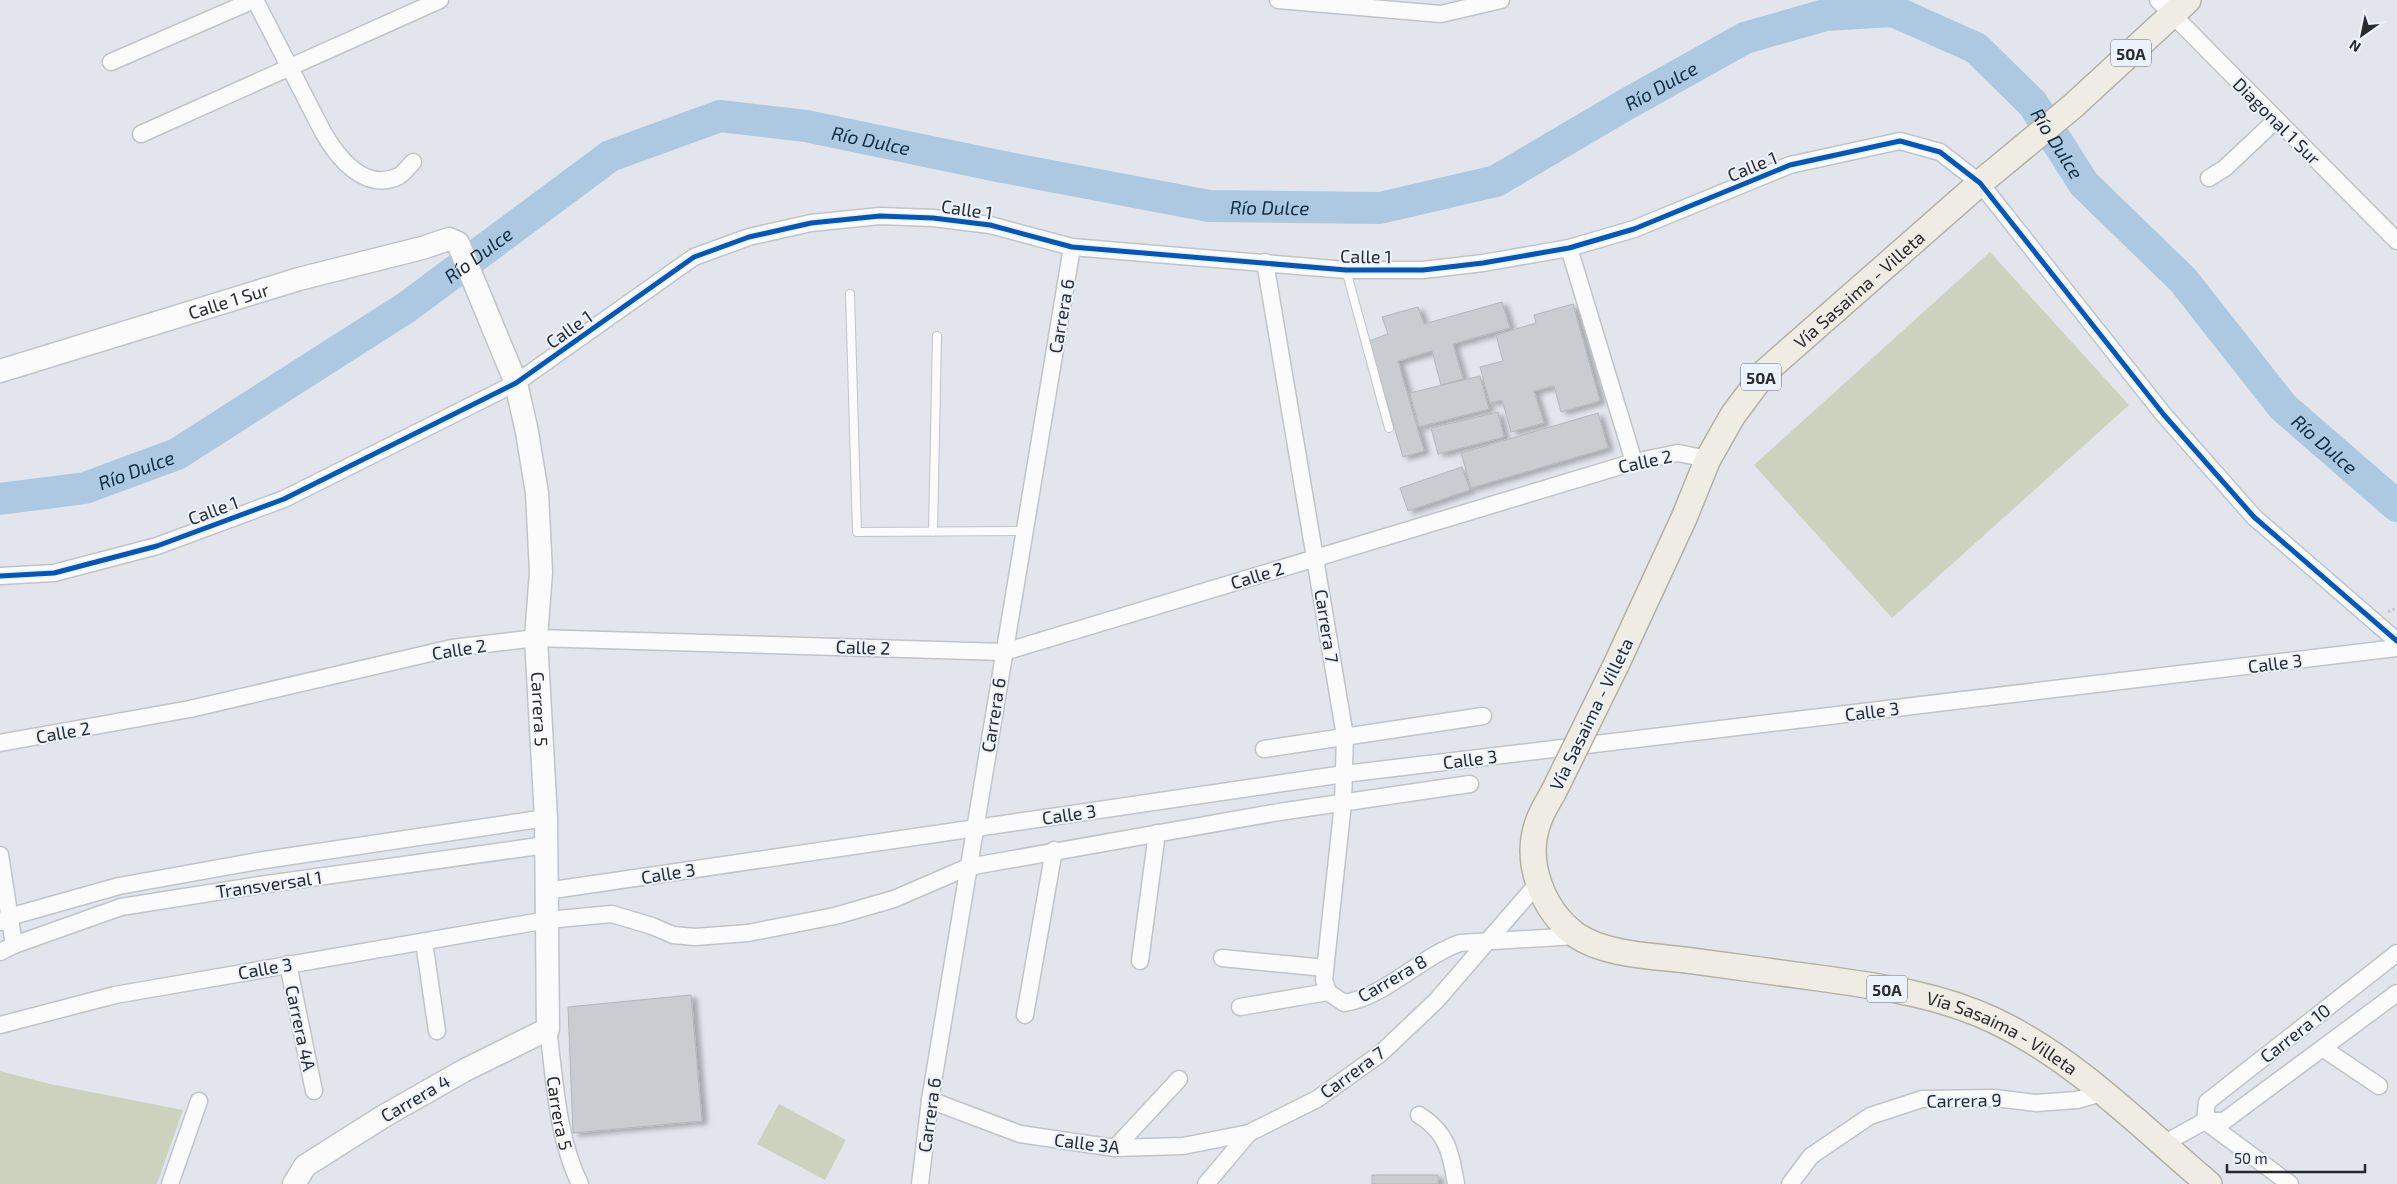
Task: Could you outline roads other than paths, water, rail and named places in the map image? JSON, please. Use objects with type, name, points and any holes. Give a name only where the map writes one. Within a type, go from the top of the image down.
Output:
[{"type":"main road","name":"Vía Sasaima - Villeta","points":[[2173,5],[2073,106],[2003,163],[1766,371],[1733,414],[1708,459],[1684,518],[1616,665],[1538,821],[1533,854],[1538,883],[1554,914],[1577,936],[1608,950],[1736,966],[1924,995],[1993,1020],[2044,1049],[2105,1092],[2209,1184]]},
{"type":"street","points":[[111,62],[254,0],[333,150],[354,172],[377,180],[399,176],[413,162]]},
{"type":"street","points":[[141,134],[291,69],[440,0]]},
{"type":"street","points":[[1289,1],[1441,14],[1501,0]]},
{"type":"street","name":"Diagonal 1 Sur","points":[[2173,5],[2276,120],[2397,241]]},
{"type":"street","points":[[2209,178],[2225,168],[2276,120]]},
{"type":"street","name":"Calle 1","points":[[0,576],[54,573],[157,546],[284,499],[516,383],[694,257],[750,237],[811,223],[880,216],[933,218],[990,225],[1072,247],[1346,270],[1423,270],[1483,263],[1570,248],[1634,228],[1790,165],[1900,142],[1940,152],[1980,183],[2164,415],[2254,517],[2397,641]]},
{"type":"street","name":"Calle 1 Sur","points":[[0,372],[299,280],[422,248],[444,239],[458,243]]},
{"type":"street","name":"Carrera 5","points":[[458,243],[516,383],[528,432],[537,493],[541,572],[536,638],[546,818],[548,1029],[561,1123],[571,1165],[580,1184]]},
{"type":"street","name":"Carrera 6","points":[[920,1184],[930,1100],[1072,247]]},
{"type":"street","points":[[1570,248],[1634,462]]},
{"type":"street","name":"Carrera 7","points":[[1265,262],[1345,736],[1343,803],[1324,980],[1328,992]]},
{"type":"street","name":"Calle 2","points":[[0,743],[190,709],[452,648],[536,638],[1004,652],[1634,462],[1678,453],[1708,459]]},
{"type":"street","name":"Calle 3","points":[[546,891],[1344,774],[2397,648]]},
{"type":"street","points":[[1264,749],[1483,716]]},
{"type":"street","name":"Calle 3","points":[[0,1024],[115,995],[547,920],[612,914],[652,926],[673,935],[695,937],[748,933],[835,916],[894,900],[968,867],[1054,850],[1470,784]]},
{"type":"street","name":"Transversal 1","points":[[5,920],[119,886],[258,861],[546,818]]},
{"type":"street","points":[[1140,961],[1157,833]]},
{"type":"street","name":"Transversal 1","points":[[7,949],[121,907],[260,884],[546,845]]},
{"type":"street","points":[[1025,1015],[1054,850]]},
{"type":"street","points":[[0,855],[7,949]]},
{"type":"street","name":"Carrera 7","points":[[1206,1184],[1249,1133],[1317,1098],[1380,1054],[1436,1001],[1538,883]]},
{"type":"street","points":[[1486,942],[1577,936]]},
{"type":"street","points":[[424,942],[436,1031]]},
{"type":"street","name":"Carrera 8","points":[[1240,1007],[1328,992],[1344,1002],[1362,1000],[1442,949],[1460,942],[1486,942]]},
{"type":"street","name":"Carrera 10","points":[[2205,1121],[2207,1102],[2397,953]]},
{"type":"street","points":[[1222,958],[1325,968]]},
{"type":"street","name":"Carrera 4A","points":[[288,964],[314,1091]]},
{"type":"street","name":"Carrera 10","points":[[2162,1144],[2205,1121],[2224,1121],[2324,1049],[2397,993]]},
{"type":"street","name":"Carrera 4","points":[[294,1184],[305,1166],[384,1116],[465,1070],[548,1029]]},
{"type":"street","points":[[2324,1049],[2379,1086]]},
{"type":"street","points":[[1115,1148],[1179,1080]]},
{"type":"street","name":"Carrera 9","points":[[1790,1184],[1811,1156],[1870,1116],[1922,1099],[1995,1098],[2036,1104],[2078,1100],[2105,1092]]},
{"type":"street","name":"Calle 3A","points":[[930,1100],[1020,1134],[1115,1148],[1183,1146],[1249,1133]]},
{"type":"street","points":[[170,1184],[199,1101]]},
{"type":"street","points":[[1420,1115],[1435,1125],[1445,1139],[1456,1184]]},
{"type":"street","points":[[2205,1121],[2290,1184]]},
{"type":"lane","points":[[1346,270],[1389,428]]},
{"type":"lane","points":[[850,294],[857,532],[1024,531]]},
{"type":"lane","points":[[933,532],[936,336]]},
{"type":"waterway","name":"Río Dulce","points":[[0,499],[85,488],[177,454],[407,307],[610,156],[720,116],[806,126],[998,166],[1209,206],[1380,208],[1496,181],[1625,105],[1745,38],[1825,15],[1893,11],[1976,48],[2033,104],[2084,184],[2183,280],[2283,407],[2397,506]]}]
